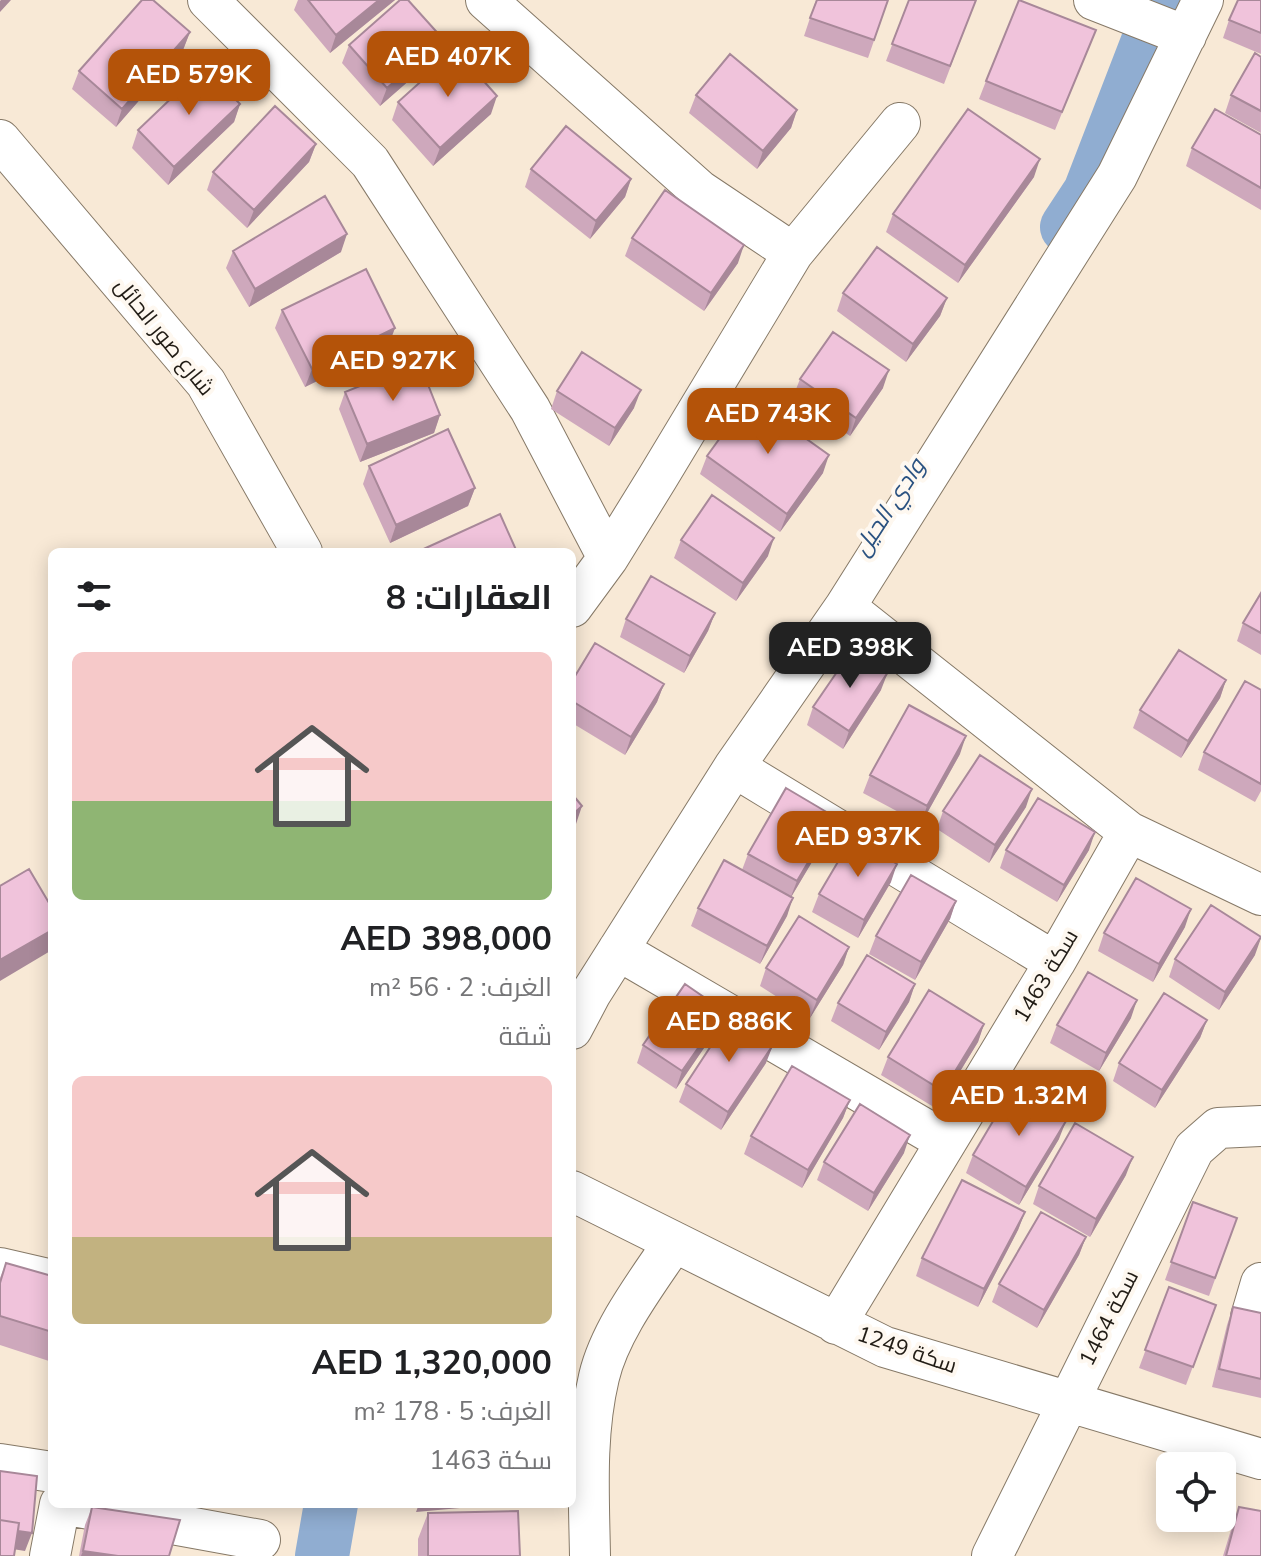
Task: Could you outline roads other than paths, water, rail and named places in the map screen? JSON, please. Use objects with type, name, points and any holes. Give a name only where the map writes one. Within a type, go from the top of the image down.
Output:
[{"type":"street","points":[[208,0],[370,162],[530,409],[608,558]]},
{"type":"street","points":[[486,0],[699,190],[793,253]]},
{"type":"street","points":[[1094,0],[1186,36]]},
{"type":"street","points":[[576,1008],[581,981],[618,950],[734,767],[845,607],[1117,176],[1203,0]]},
{"type":"street","points":[[576,602],[608,558],[793,253],[900,123]]},
{"type":"street","name":"شارع صور الحائل","points":[[0,140],[206,383],[300,548]]},
{"type":"street","points":[[845,607],[1129,832],[1261,895]]},
{"type":"street","points":[[734,767],[1055,962]]},
{"type":"street","name":"سكة 1463","points":[[836,1324],[1055,962],[1129,832]]},
{"type":"street","points":[[618,950],[945,1141]]},
{"type":"street","name":"سكة 1464","points":[[992,1556],[1194,1149],[1218,1128],[1261,1126]]},
{"type":"street","name":"سكة 1249","points":[[576,1193],[885,1347],[1261,1459]]},
{"type":"street","points":[[590,1556],[589,1440],[599,1374],[624,1318],[674,1242]]},
{"type":"street","points":[[0,1268],[48,1279]]},
{"type":"street","points":[[0,1464],[48,1471]]},
{"type":"street","points":[[50,1556],[60,1508]]},
{"type":"street","points":[[83,1508],[260,1540]]},
{"type":"waterway","name":"وادي الحيل","points":[[1067,227],[1090,192],[1164,0]]},
{"type":"waterway","name":"وادي الحيل","points":[[322,1556],[330,1508]]}]
